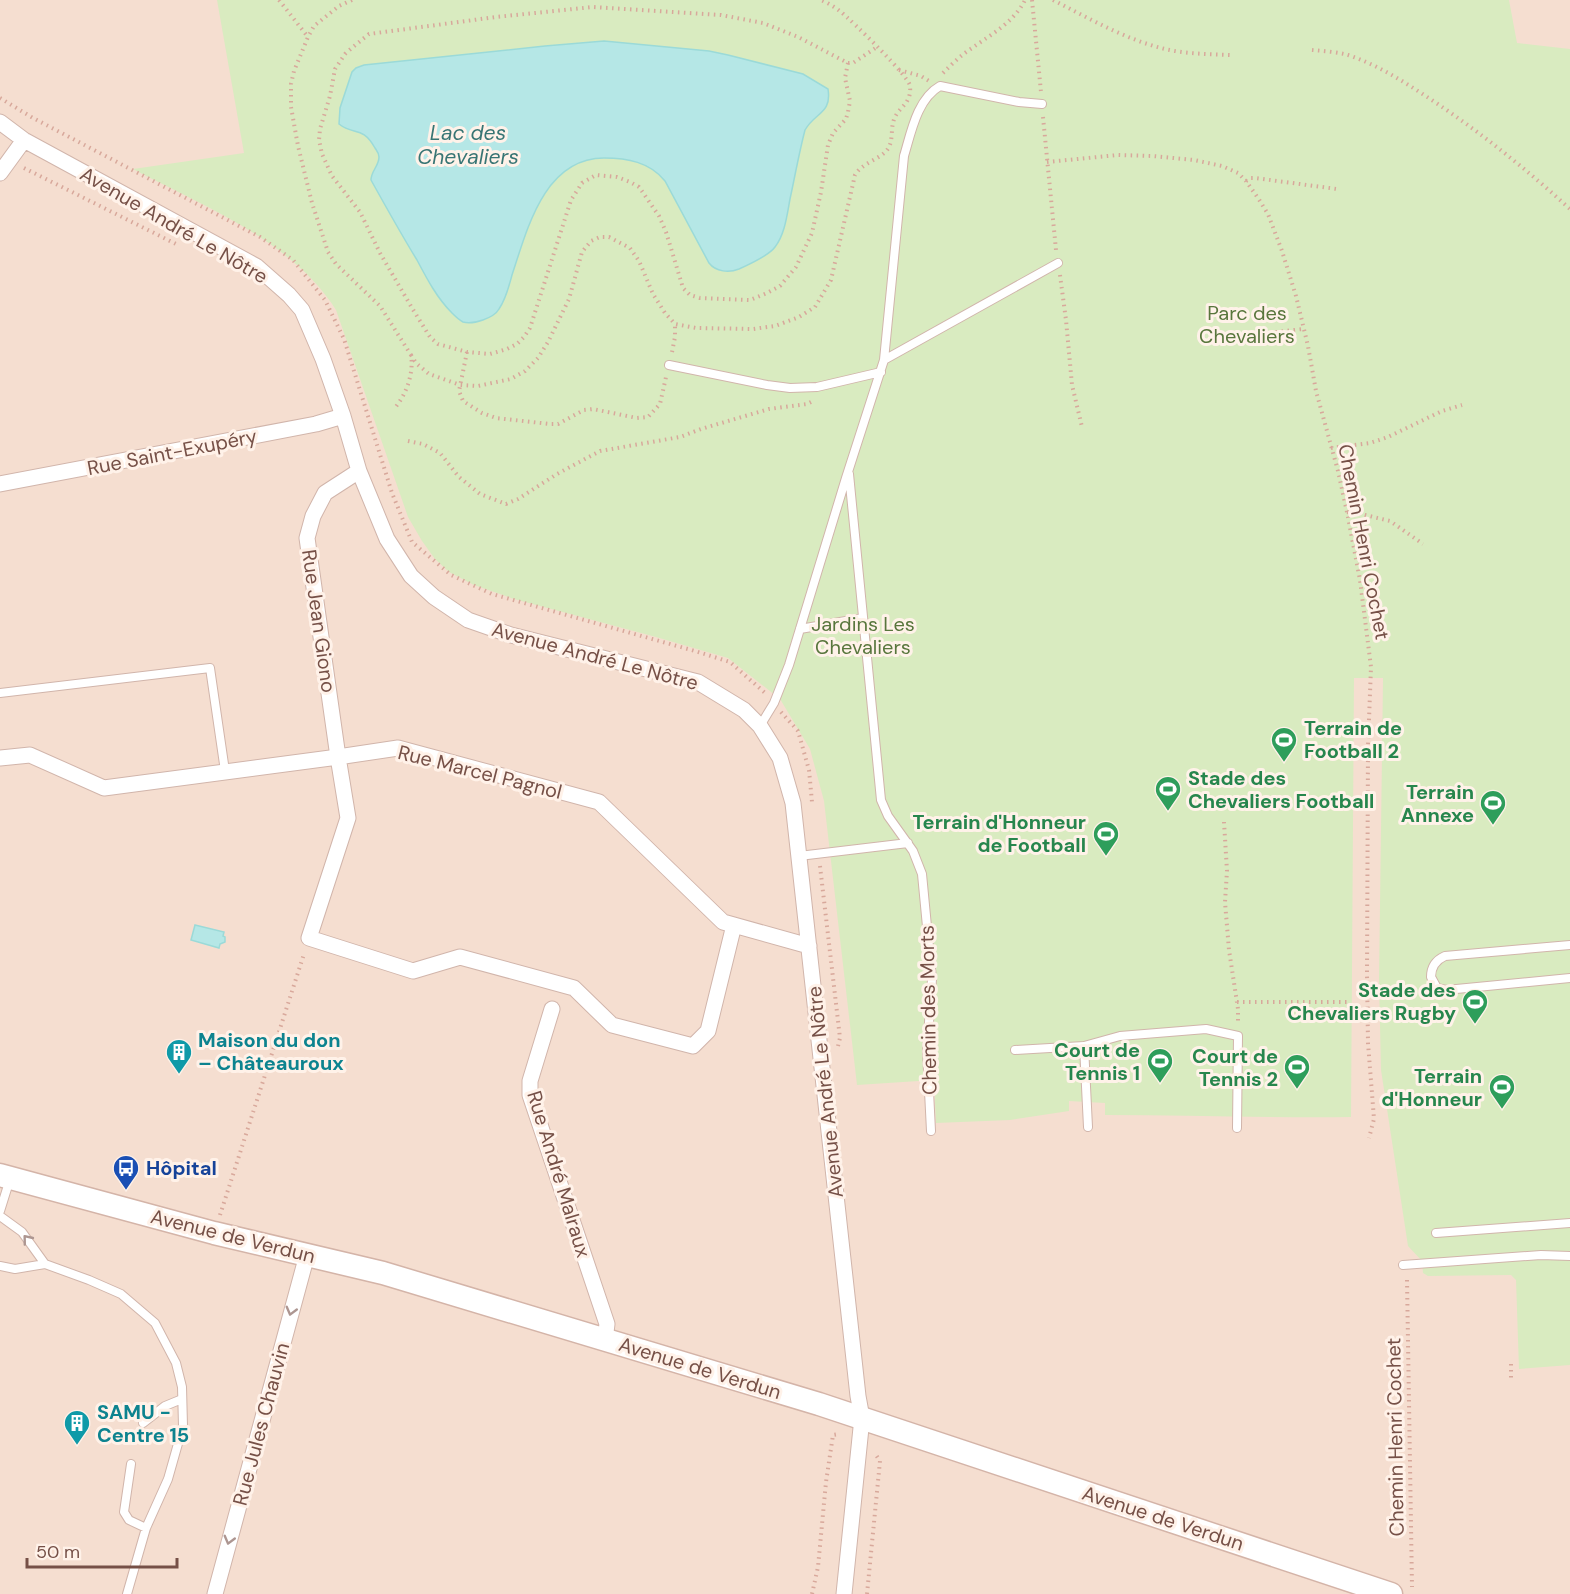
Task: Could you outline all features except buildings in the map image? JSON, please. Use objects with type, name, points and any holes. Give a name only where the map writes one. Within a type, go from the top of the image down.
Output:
[{"type":"main road","name":"Avenue de Verdun","points":[[5,1176],[214,1233],[383,1273],[605,1340],[1391,1594]]},
{"type":"street","name":"Avenue André Le Nôtre","points":[[0,122],[24,140],[256,266],[289,295],[302,310],[311,328],[343,416],[359,471],[387,539],[411,576],[434,597],[468,621],[512,635],[698,682],[744,710],[760,726],[780,758],[793,803],[861,1423],[844,1594]]},
{"type":"street","points":[[0,173],[24,140]]},
{"type":"street","name":"Rue Saint-Exupéry","points":[[0,484],[316,424],[343,416]]},
{"type":"street","name":"Rue Jean Giono","points":[[309,938],[348,818],[307,538],[313,516],[325,493],[359,471]]},
{"type":"street","name":"Rue Marcel Pagnol","points":[[0,758],[30,755],[104,788],[338,758],[398,748],[599,802],[723,922],[809,946]]},
{"type":"street","points":[[309,938],[413,971],[460,957],[574,988],[612,1025],[693,1046],[708,1031],[734,925]]},
{"type":"street","name":"Rue André Malraux","points":[[552,1009],[530,1081],[530,1095],[607,1324],[605,1340]]},
{"type":"street","name":"Rue Jules Chauvin","points":[[220,1592],[307,1255]]},
{"type":"lane","points":[[760,726],[783,684],[848,470],[881,372],[904,156],[920,108],[933,86],[947,86],[1018,102],[1042,104]]},
{"type":"lane","points":[[884,360],[1058,263]]},
{"type":"lane","points":[[669,365],[790,388],[817,387],[881,372]]},
{"type":"lane","name":"Chemin des Morts","points":[[848,470],[881,800],[888,816],[916,857],[922,874],[932,979],[927,1051],[931,1131]]},
{"type":"lane","points":[[800,629],[863,618]]},
{"type":"lane","points":[[0,693],[210,668],[225,771]]},
{"type":"lane","points":[[799,856],[908,843]]},
{"type":"lane","points":[[1570,945],[1445,956],[1434,965],[1431,977],[1437,987],[1446,990],[1570,978]]},
{"type":"lane","points":[[1015,1050],[1084,1046],[1120,1036],[1195,1030],[1216,1030],[1238,1036],[1237,1128]]},
{"type":"lane","points":[[1084,1046],[1088,1127]]},
{"type":"lane","points":[[0,1211],[5,1176]]},
{"type":"lane","points":[[0,1216],[22,1232],[45,1264]]},
{"type":"lane","points":[[1436,1233],[1570,1223]]},
{"type":"lane","points":[[1402,1265],[1540,1255],[1570,1256]]},
{"type":"lane","points":[[0,1266],[15,1269],[45,1264],[121,1294],[155,1323],[176,1363],[182,1387],[183,1426],[168,1479],[146,1528],[127,1594]]},
{"type":"lane","points":[[143,1423],[165,1406],[182,1399]]},
{"type":"lane","points":[[131,1464],[124,1512],[129,1520],[146,1528]]},
{"type":"path","points":[[279,0],[308,37]]},
{"type":"path","points":[[352,0],[339,6],[314,26],[294,71],[291,84],[291,107],[298,146],[319,228],[331,257],[380,306],[416,363],[429,374],[460,385],[478,386],[511,379],[525,371],[538,358],[569,299],[582,252],[591,241],[600,237],[609,237],[630,248],[639,261],[653,294],[675,324],[696,328],[775,326],[799,317],[815,307],[831,280],[855,175],[863,166],[887,150],[895,117],[909,99],[910,85],[899,70],[841,12],[821,0]]},
{"type":"path","points":[[899,70],[921,76],[933,86],[970,49],[1009,21],[1025,0]]},
{"type":"path","points":[[1032,0],[1071,385],[1083,428]]},
{"type":"path","points":[[1053,0],[1110,29],[1159,48],[1231,55]]},
{"type":"path","points":[[848,63],[845,78],[850,101],[848,112],[846,119],[833,133],[828,145],[812,232],[796,267],[780,286],[750,300],[700,298],[690,295],[683,288],[666,232],[646,195],[630,182],[617,177],[596,175],[582,183],[572,200],[530,328],[517,344],[490,354],[467,352],[438,344],[430,337],[411,308],[360,212],[332,176],[322,154],[319,140],[335,69],[345,54],[369,34],[593,7],[721,15],[763,23],[798,37],[848,63],[853,63],[877,47]]},
{"type":"path","points":[[1312,50],[1346,54],[1382,69],[1402,81],[1470,127],[1570,209]]},
{"type":"path","points":[[1047,162],[1118,155],[1152,156],[1194,160],[1221,166],[1238,173],[1246,181],[1255,178],[1337,189]]},
{"type":"path","points":[[17,165],[182,247]]},
{"type":"path","name":"Chemin Henri Cochet","points":[[1246,181],[1272,223],[1296,296],[1316,391],[1347,512],[1360,580],[1371,667],[1367,975],[1368,1043],[1374,1119],[1369,1138]]},
{"type":"path","points":[[467,352],[459,391],[463,401],[482,413],[496,418],[558,424],[584,410],[593,409],[638,418],[648,417],[660,404],[675,337],[675,324]]},
{"type":"path","points":[[1222,339],[1304,329]]},
{"type":"path","points":[[394,409],[404,396],[409,382],[411,355]]},
{"type":"path","points":[[408,441],[423,444],[441,453],[459,477],[480,494],[506,504],[600,451],[680,437],[743,416],[769,409],[807,404],[819,398]]},
{"type":"path","points":[[1331,448],[1370,443],[1388,437],[1442,411],[1462,405]]},
{"type":"path","points":[[1347,512],[1390,521],[1423,544]]},
{"type":"path","points":[[1224,822],[1227,871],[1225,902],[1237,1002],[1238,1036]]},
{"type":"path","points":[[214,1233],[309,938]]},
{"type":"path","points":[[1237,1002],[1347,1002]]},
{"type":"path","name":"Chemin Henri Cochet","points":[[1407,1280],[1412,1594]]},
{"type":"path","points":[[1511,1364],[1511,1379]]},
{"type":"path","points":[[812,1594],[818,1567],[832,1435],[861,1423],[880,1461],[867,1594]]},
{"type":"shaded area","points":[[0,0],[1570,0],[1570,1594],[0,1594]]},
{"type":"green space","name":"Parc des Chevaliers","points":[[217,0],[1509,0],[1517,43],[1570,49],[1570,1365],[1519,1369],[1516,1280],[1511,1275],[1428,1276],[1423,1273],[1422,1261],[1408,1246],[1381,1070],[1379,981],[1383,678],[1354,678],[1351,1117],[1105,1115],[1105,1103],[1069,1101],[1069,1111],[1010,1120],[936,1123],[934,1080],[857,1085],[824,801],[810,749],[780,699],[728,658],[514,599],[474,585],[449,572],[435,559],[408,517],[336,310],[318,286],[296,264],[245,228],[133,169],[244,153]]},
{"type":"water","name":"Lac des Chevaliers","points":[[604,41],[709,51],[728,55],[803,74],[828,89],[828,103],[805,130],[785,224],[778,242],[768,253],[743,267],[731,271],[719,270],[709,263],[665,181],[652,169],[637,162],[621,159],[604,158],[583,161],[566,170],[552,183],[541,200],[524,238],[504,301],[499,309],[483,320],[463,322],[447,307],[433,288],[371,180],[379,160],[377,151],[362,133],[344,128],[339,124],[340,108],[352,72],[364,65]]},
{"type":"water","points":[[195,925],[224,932],[225,942],[220,944],[219,948],[191,940]]},
{"type":"place","name":"Terrain de Football 2","points":[[1284,763]]},
{"type":"place","name":"Stade des Chevaliers Football","points":[[1168,812]]},
{"type":"place","name":"Terrain Annexe","points":[[1493,826]]},
{"type":"place","name":"Terrain d'Honneur de Football","points":[[1106,857]]},
{"type":"place","name":"Stade des Chevaliers Rugby","points":[[1475,1025]]},
{"type":"place","name":"Maison du don – Châteauroux","points":[[179,1075]]},
{"type":"place","name":"Court de Tennis 1","points":[[1160,1084]]},
{"type":"place","name":"Court de Tennis 2","points":[[1297,1090]]},
{"type":"place","name":"Terrain d'Honneur","points":[[1502,1110]]},
{"type":"place","name":"Hôpital","points":[[126,1191]]},
{"type":"place","name":"SAMU - Centre 15","points":[[77,1446]]},
{"type":"park label","name":"Jardins Les Chevaliers","points":[[863,636]]}]
